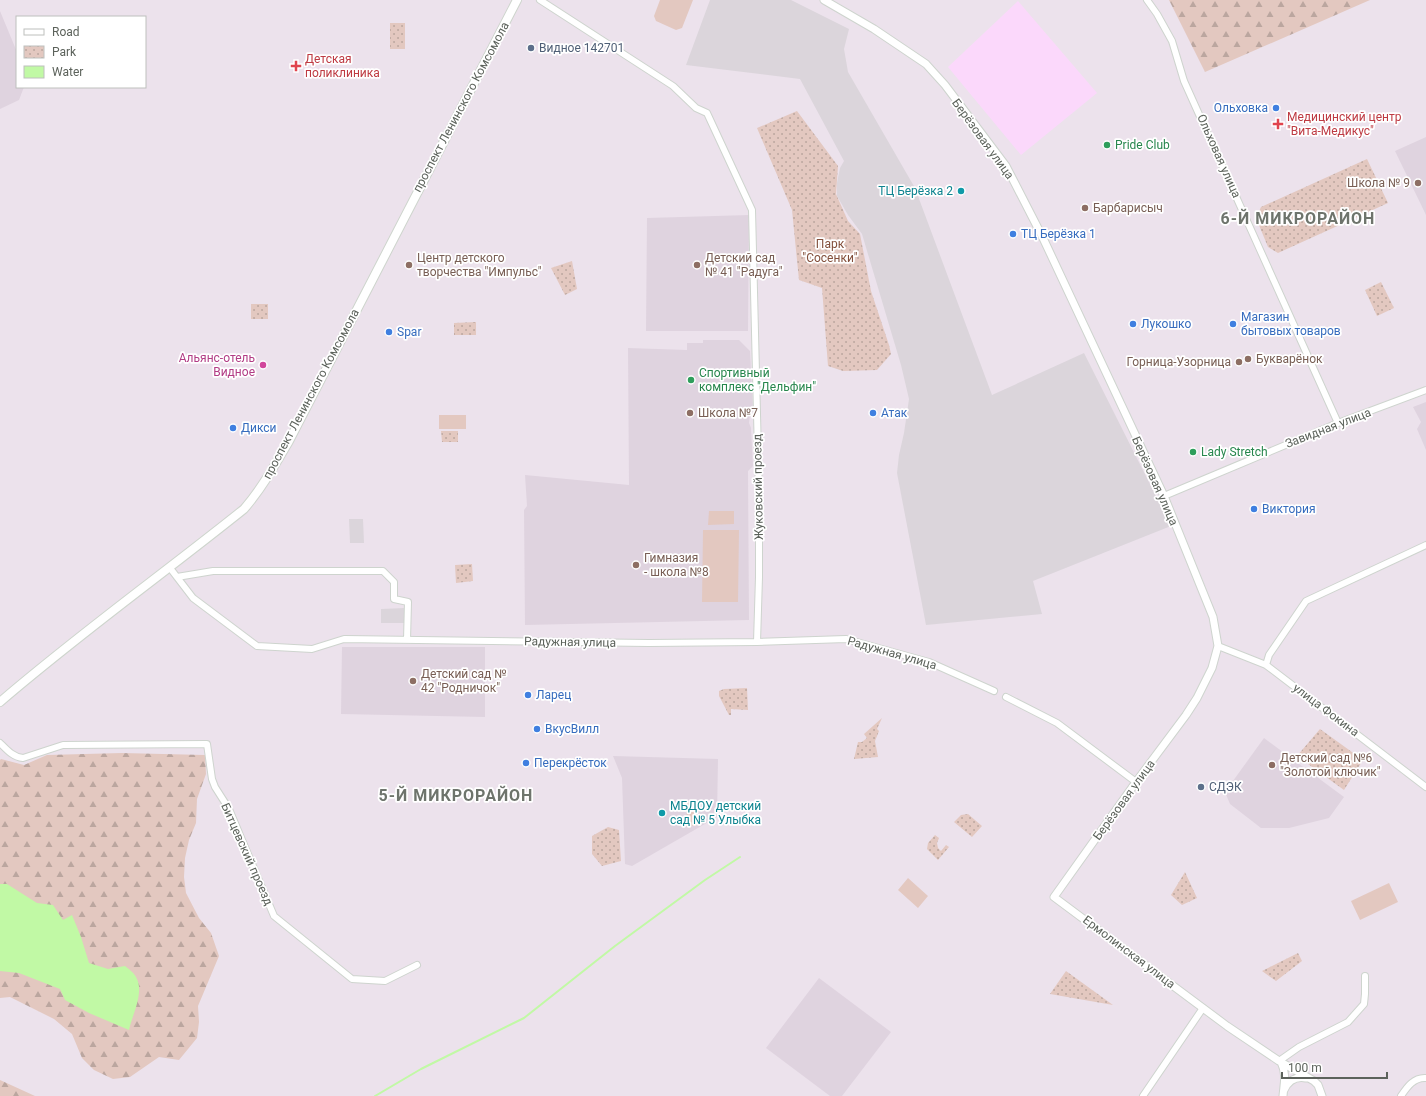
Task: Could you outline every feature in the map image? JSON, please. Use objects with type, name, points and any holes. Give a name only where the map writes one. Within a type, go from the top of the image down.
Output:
[{"type":"main road","name":"проспект Ленинского Комсомола","points":[[2,700],[74,640],[170,568],[244,508],[254,497],[273,470],[517,0]]},
{"type":"street","name":"Жуковский проезд","points":[[540,0],[673,86],[696,108],[707,113],[752,210],[759,490],[757,642]]},
{"type":"street","name":"Берёзовая улица","points":[[824,0],[874,29],[926,64],[944,85],[1011,175],[1043,238],[1164,496],[1213,617],[1218,646],[1212,668],[1197,698],[1054,897]]},
{"type":"street","name":"Ольховая улица","points":[[1147,0],[1157,14],[1172,41],[1184,82],[1198,110],[1299,339],[1338,423]]},
{"type":"street","name":"Завидная улица","points":[[1164,496],[1338,423],[1426,390]]},
{"type":"street","points":[[1266,664],[1269,655],[1306,601],[1426,545]]},
{"type":"street","name":"Радужная улица","points":[[170,568],[193,598],[257,646],[312,648],[344,639],[649,642],[757,642],[846,639],[929,662],[994,691]]},
{"type":"street","points":[[177,577],[213,571],[383,571],[394,582],[394,599],[408,602],[407,640]]},
{"type":"street","name":"улица Фокина","points":[[1218,646],[1266,664],[1426,787]]},
{"type":"street","points":[[1006,697],[1057,723],[1136,782]]},
{"type":"street","name":"Битцевский проезд","points":[[0,743],[16,757],[23,758],[63,745],[207,744],[212,779],[215,787],[229,809],[274,916],[352,979],[385,981],[417,965]]},
{"type":"street","name":"Ермолинская улица","points":[[1054,897],[1203,1008],[1318,1085],[1322,1096]]},
{"type":"street","points":[[1283,1094],[1285,1076],[1284,1069],[1279,1060],[1299,1047],[1348,1022],[1364,1004],[1365,976]]},
{"type":"street","points":[[1143,1096],[1203,1008]]},
{"type":"street","points":[[1283,1094],[1286,1086],[1291,1081],[1303,1077],[1308,1078]]},
{"type":"street","points":[[1401,1096],[1411,1082],[1421,1077],[1426,1078]]},
{"type":"shaded area","points":[[710,0],[791,0],[849,29],[844,49],[848,72],[915,188],[992,395],[1084,353],[1171,526],[1033,581],[1042,614],[926,625],[897,473],[909,399],[901,365],[862,234],[848,215],[837,196],[837,183],[840,168],[844,161],[800,79],[686,65]]},
{"type":"shaded area","points":[[1018,1],[1097,93],[1021,155],[948,67]]},
{"type":"shaded area","points":[[0,11],[16,50],[16,88],[24,88],[19,100],[0,109]]},
{"type":"shaded area","name":"Школа № 9","points":[[1426,137],[1426,215],[1395,151]]},
{"type":"shaded area","name":"Детский сад № 41 \"Радуга\"","points":[[749,215],[748,331],[646,331],[647,218]]},
{"type":"shaded area","name":"Гимназия - школа №8","points":[[703,340],[739,340],[750,351],[753,411],[750,415],[749,423],[751,428],[753,466],[748,471],[749,620],[525,625],[524,510],[527,506],[525,475],[629,485],[628,348],[687,350],[687,343],[703,343]]},
{"type":"shaded area","points":[[1426,402],[1426,450],[1417,429],[1421,422],[1413,407]]},
{"type":"shaded area","points":[[349,519],[363,519],[364,543],[350,543]]},
{"type":"shaded area","points":[[405,608],[405,623],[381,623],[381,609]]},
{"type":"shaded area","name":"Детский сад № 42 \"Родничок\"","points":[[342,647],[485,647],[485,717],[341,714]]},
{"type":"shaded area","name":"Детский сад №6 \"Золотой ключик\"","points":[[1264,738],[1344,797],[1329,818],[1289,828],[1261,828],[1230,804],[1225,792]]},
{"type":"shaded area","points":[[613,756],[718,759],[717,817],[632,866],[625,864],[622,778]]},
{"type":"shaded area","points":[[819,978],[891,1032],[842,1096],[830,1096],[766,1048]]},
{"type":"green space","points":[[660,0],[693,0],[682,28],[676,30],[656,21],[654,16]]},
{"type":"green space","points":[[1169,0],[1370,0],[1205,72]]},
{"type":"green space","points":[[390,23],[405,23],[405,49],[390,49]]},
{"type":"green space","name":"Парк \"Сосенки\"","points":[[797,111],[838,166],[836,194],[848,221],[860,234],[871,291],[891,354],[877,370],[843,371],[828,366],[822,288],[799,280],[792,210],[757,128]]},
{"type":"green space","points":[[1367,159],[1388,203],[1278,253],[1268,247],[1256,218],[1261,207]]},
{"type":"green space","points":[[572,261],[577,289],[565,295],[551,268]]},
{"type":"green space","points":[[1381,282],[1394,308],[1377,316],[1365,290]]},
{"type":"green space","points":[[251,304],[268,304],[268,319],[251,319]]},
{"type":"green space","points":[[476,322],[476,335],[454,335],[454,323]]},
{"type":"green space","points":[[439,415],[466,415],[466,429],[439,429]]},
{"type":"green space","points":[[441,431],[458,431],[458,442],[442,442]]},
{"type":"green space","points":[[709,511],[734,511],[734,524],[708,525]]},
{"type":"green space","points":[[703,530],[739,530],[738,602],[702,602]]},
{"type":"green space","points":[[472,564],[473,581],[456,583],[455,565]]},
{"type":"green space","points":[[747,688],[748,710],[731,709],[731,715],[729,715],[719,696],[719,691],[724,689]]},
{"type":"green space","points":[[882,718],[877,729],[879,731],[875,741],[878,757],[854,759],[858,742],[862,742],[867,738],[864,734]]},
{"type":"green space","points":[[1320,729],[1363,760],[1344,790],[1297,756]]},
{"type":"green space","points":[[122,753],[205,755],[206,774],[197,799],[196,823],[189,840],[185,858],[184,877],[186,893],[199,918],[211,933],[219,956],[198,1006],[199,1022],[197,1038],[179,1060],[159,1057],[130,1077],[113,1079],[94,1070],[82,1058],[72,1034],[54,1019],[10,997],[0,998],[0,760],[24,765],[47,755]]},
{"type":"green space","points":[[687,802],[697,802],[696,826],[686,826]]},
{"type":"green space","points":[[968,814],[982,826],[972,837],[954,822],[961,815]]},
{"type":"green space","points":[[608,827],[619,830],[621,861],[602,866],[592,854],[592,836]]},
{"type":"green space","points":[[935,835],[939,838],[937,843],[938,848],[941,851],[946,845],[949,847],[938,860],[927,849],[928,843]]},
{"type":"green space","points":[[1185,872],[1197,898],[1182,905],[1171,895]]},
{"type":"green space","points":[[908,878],[928,896],[918,908],[898,890]]},
{"type":"green space","points":[[1389,883],[1398,902],[1360,920],[1351,901]]},
{"type":"green space","points":[[1298,953],[1302,961],[1276,981],[1262,971]]},
{"type":"green space","points":[[1066,971],[1113,1005],[1050,994]]},
{"type":"green space","points":[[0,1080],[35,1096],[0,1096]]},
{"type":"water","points":[[0,884],[7,884],[37,903],[53,905],[63,920],[72,915],[89,963],[108,969],[125,966],[134,974],[138,983],[139,996],[129,1030],[89,1013],[65,1000],[60,989],[19,973],[0,971]]},
{"type":"waterway","points":[[375,1096],[421,1069],[524,1018],[615,946],[705,880],[740,857]]},
{"type":"place","name":"Видное 142701","points":[[531,48]]},
{"type":"place","name":"Детская поликлиника","points":[[296,66]]},
{"type":"place","name":"Ольховка","points":[[1276,108]]},
{"type":"place","name":"Медицинский центр \"Вита-Медикус\"","points":[[1278,124]]},
{"type":"place","name":"Pride Club","points":[[1107,145]]},
{"type":"place","name":"Школа № 9","points":[[1418,183]]},
{"type":"place","name":"ТЦ Берёзка 2","points":[[961,191]]},
{"type":"place","name":"Барбарисыч","points":[[1085,208]]},
{"type":"place","name":"ТЦ Берёзка 1","points":[[1013,234]]},
{"type":"place","name":"Центр детского творчества \"Импульс\"","points":[[409,265]]},
{"type":"place","name":"Детский сад № 41 \"Радуга\"","points":[[697,265]]},
{"type":"place","name":"Лукошко","points":[[1133,324]]},
{"type":"place","name":"Магазин бытовых товаров","points":[[1233,324]]},
{"type":"place","name":"Spar","points":[[389,332]]},
{"type":"place","name":"Букварёнок","points":[[1248,359]]},
{"type":"place","name":"Горница-Узорница","points":[[1239,362]]},
{"type":"place","name":"Альянс-отель Видное","points":[[263,365]]},
{"type":"place","name":"Спортивный комплекс \"Дельфин\"","points":[[691,380]]},
{"type":"place","name":"Школа №7","points":[[690,413]]},
{"type":"place","name":"Атак","points":[[873,413]]},
{"type":"place","name":"Дикси","points":[[233,428]]},
{"type":"place","name":"Lady Stretch","points":[[1193,452]]},
{"type":"place","name":"Виктория","points":[[1254,509]]},
{"type":"place","name":"Гимназия - школа №8","points":[[636,565]]},
{"type":"place","name":"Детский сад № 42 \"Родничок\"","points":[[413,681]]},
{"type":"place","name":"Ларец","points":[[528,695]]},
{"type":"place","name":"ВкусВилл","points":[[537,729]]},
{"type":"place","name":"Перекрёсток","points":[[526,763]]},
{"type":"place","name":"Детский сад №6 \"Золотой ключик\"","points":[[1272,765]]},
{"type":"place","name":"СДЭК","points":[[1201,787]]},
{"type":"place","name":"МБДОУ детский сад № 5 Улыбка","points":[[662,813]]},
{"type":"district","name":"6-Й МИКРОРАЙОН","points":[[1298,218]]},
{"type":"district","name":"5-Й МИКРОРАЙОН","points":[[456,795]]}]
